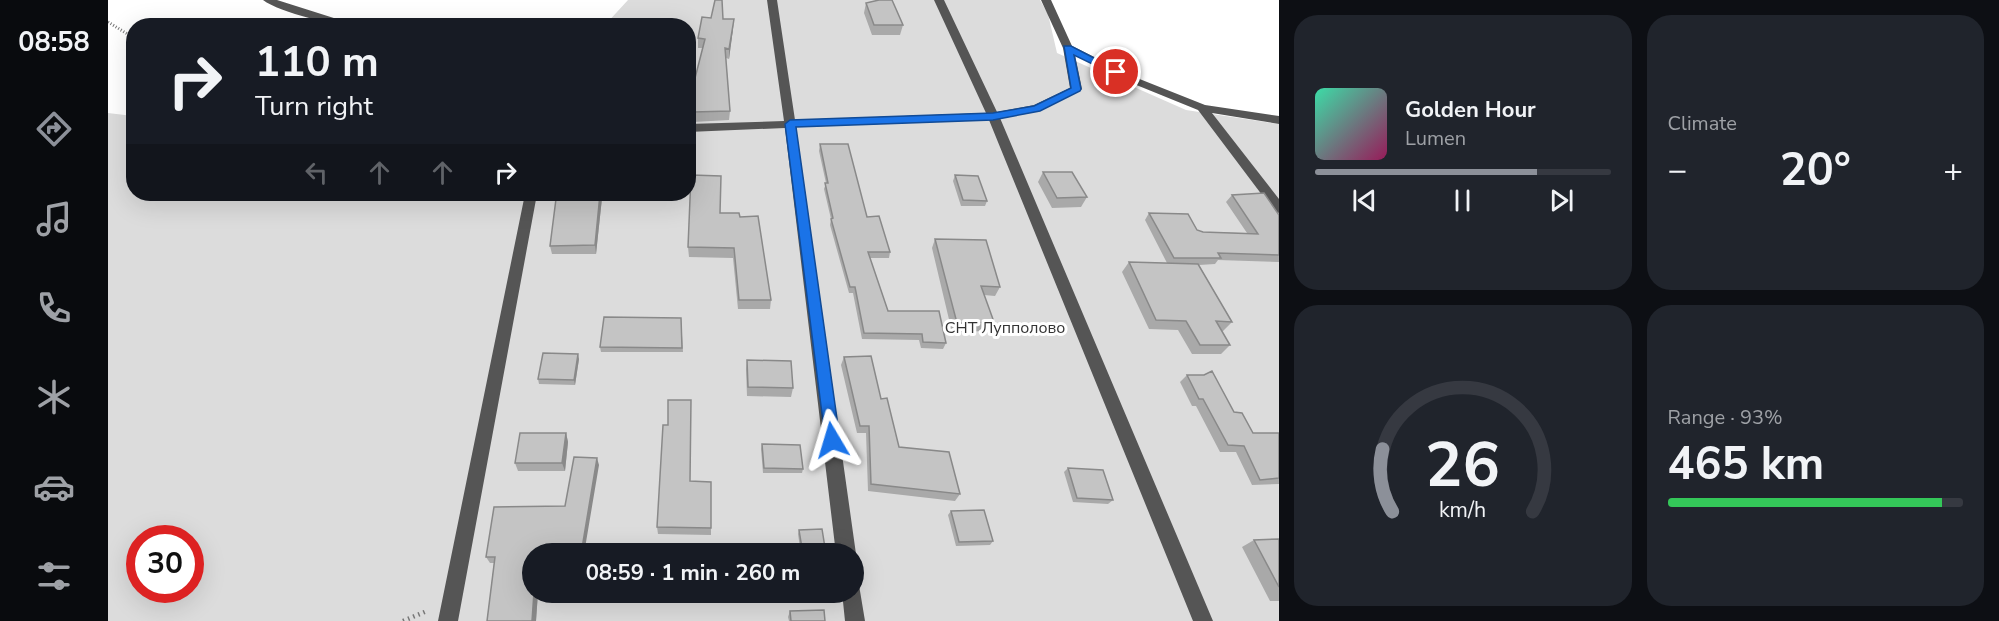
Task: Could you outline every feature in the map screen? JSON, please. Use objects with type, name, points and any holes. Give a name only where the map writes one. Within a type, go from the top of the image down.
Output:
[{"type":"street","points":[[268,0],[325,18]]},
{"type":"street","points":[[772,0],[845,543]]},
{"type":"street","points":[[939,0],[993,117],[1203,621]]},
{"type":"street","points":[[696,128],[993,117],[1036,108],[1076,89],[1068,48],[1046,0]]},
{"type":"street","points":[[1068,48],[1132,80],[1202,108],[1279,120]]},
{"type":"street","points":[[1202,108],[1279,208]]},
{"type":"street","points":[[448,621],[530,201]]},
{"type":"street","points":[[853,603],[855,621]]},
{"type":"path","points":[[108,22],[126,33]]},
{"type":"green space","name":"СНТ Лупполово","points":[[628,0],[1040,0],[1048,14],[1057,53],[1186,110],[1279,124],[1279,621],[108,621],[108,113],[126,115],[126,201],[696,201],[696,18],[611,18]]},
{"type":"building","points":[[715,0],[722,0],[723,19],[734,19],[729,49],[725,48],[730,111],[696,112],[696,74],[705,39],[698,38],[702,17],[711,18]]},
{"type":"building","points":[[892,0],[903,25],[874,25],[866,3]]},
{"type":"building","points":[[820,144],[848,144],[867,217],[879,216],[890,252],[868,252],[888,311],[939,311],[946,343],[923,342],[922,334],[864,333],[855,287],[850,287],[831,219],[833,218],[825,183],[828,183]]},
{"type":"building","points":[[1043,172],[1072,172],[1087,197],[1057,198]]},
{"type":"building","points":[[696,175],[721,176],[720,213],[739,213],[740,217],[758,216],[771,300],[739,300],[734,248],[688,247],[690,201],[696,201]]},
{"type":"building","points":[[955,175],[978,176],[987,201],[963,200]]},
{"type":"building","points":[[1264,193],[1279,215],[1279,255],[1218,253],[1221,258],[1174,258],[1149,213],[1188,214],[1197,230],[1203,232],[1258,234],[1232,195]]},
{"type":"building","points":[[556,201],[599,201],[595,245],[550,246]]},
{"type":"building","points":[[935,239],[986,240],[1000,287],[981,286],[994,322],[957,323]]},
{"type":"building","points":[[1129,262],[1198,264],[1232,322],[1216,321],[1230,345],[1200,345],[1186,321],[1156,320]]},
{"type":"building","points":[[604,317],[681,318],[682,348],[600,347]]},
{"type":"building","points":[[543,353],[578,354],[574,380],[538,379]]},
{"type":"building","points":[[871,356],[881,399],[887,398],[899,447],[949,452],[960,494],[871,484],[869,426],[860,426],[844,357]]},
{"type":"building","points":[[747,360],[791,361],[793,388],[748,387]]},
{"type":"building","points":[[1212,371],[1234,412],[1242,413],[1253,433],[1279,433],[1279,478],[1260,480],[1244,446],[1228,445],[1203,399],[1199,399],[1187,375],[1204,375]]},
{"type":"building","points":[[668,400],[691,400],[690,481],[711,482],[711,528],[657,527],[663,425],[668,425]]},
{"type":"building","points":[[520,433],[566,433],[562,463],[515,463]]},
{"type":"building","points":[[762,444],[800,445],[803,469],[764,468]]},
{"type":"building","points":[[574,457],[597,458],[583,543],[522,543],[522,603],[533,603],[532,621],[487,621],[495,557],[486,557],[494,507],[565,506]]},
{"type":"building","points":[[1068,468],[1103,470],[1113,500],[1077,498]]},
{"type":"building","points":[[984,510],[993,541],[959,542],[951,511]]},
{"type":"building","points":[[822,529],[824,543],[801,543],[799,530]]},
{"type":"building","points":[[1279,539],[1279,587],[1254,540]]},
{"type":"building","points":[[824,610],[825,621],[791,621],[790,611]]},
{"type":"route","points":[[832,440],[790,124],[993,117],[1036,108],[1076,89],[1068,48],[1116,72]]}]
